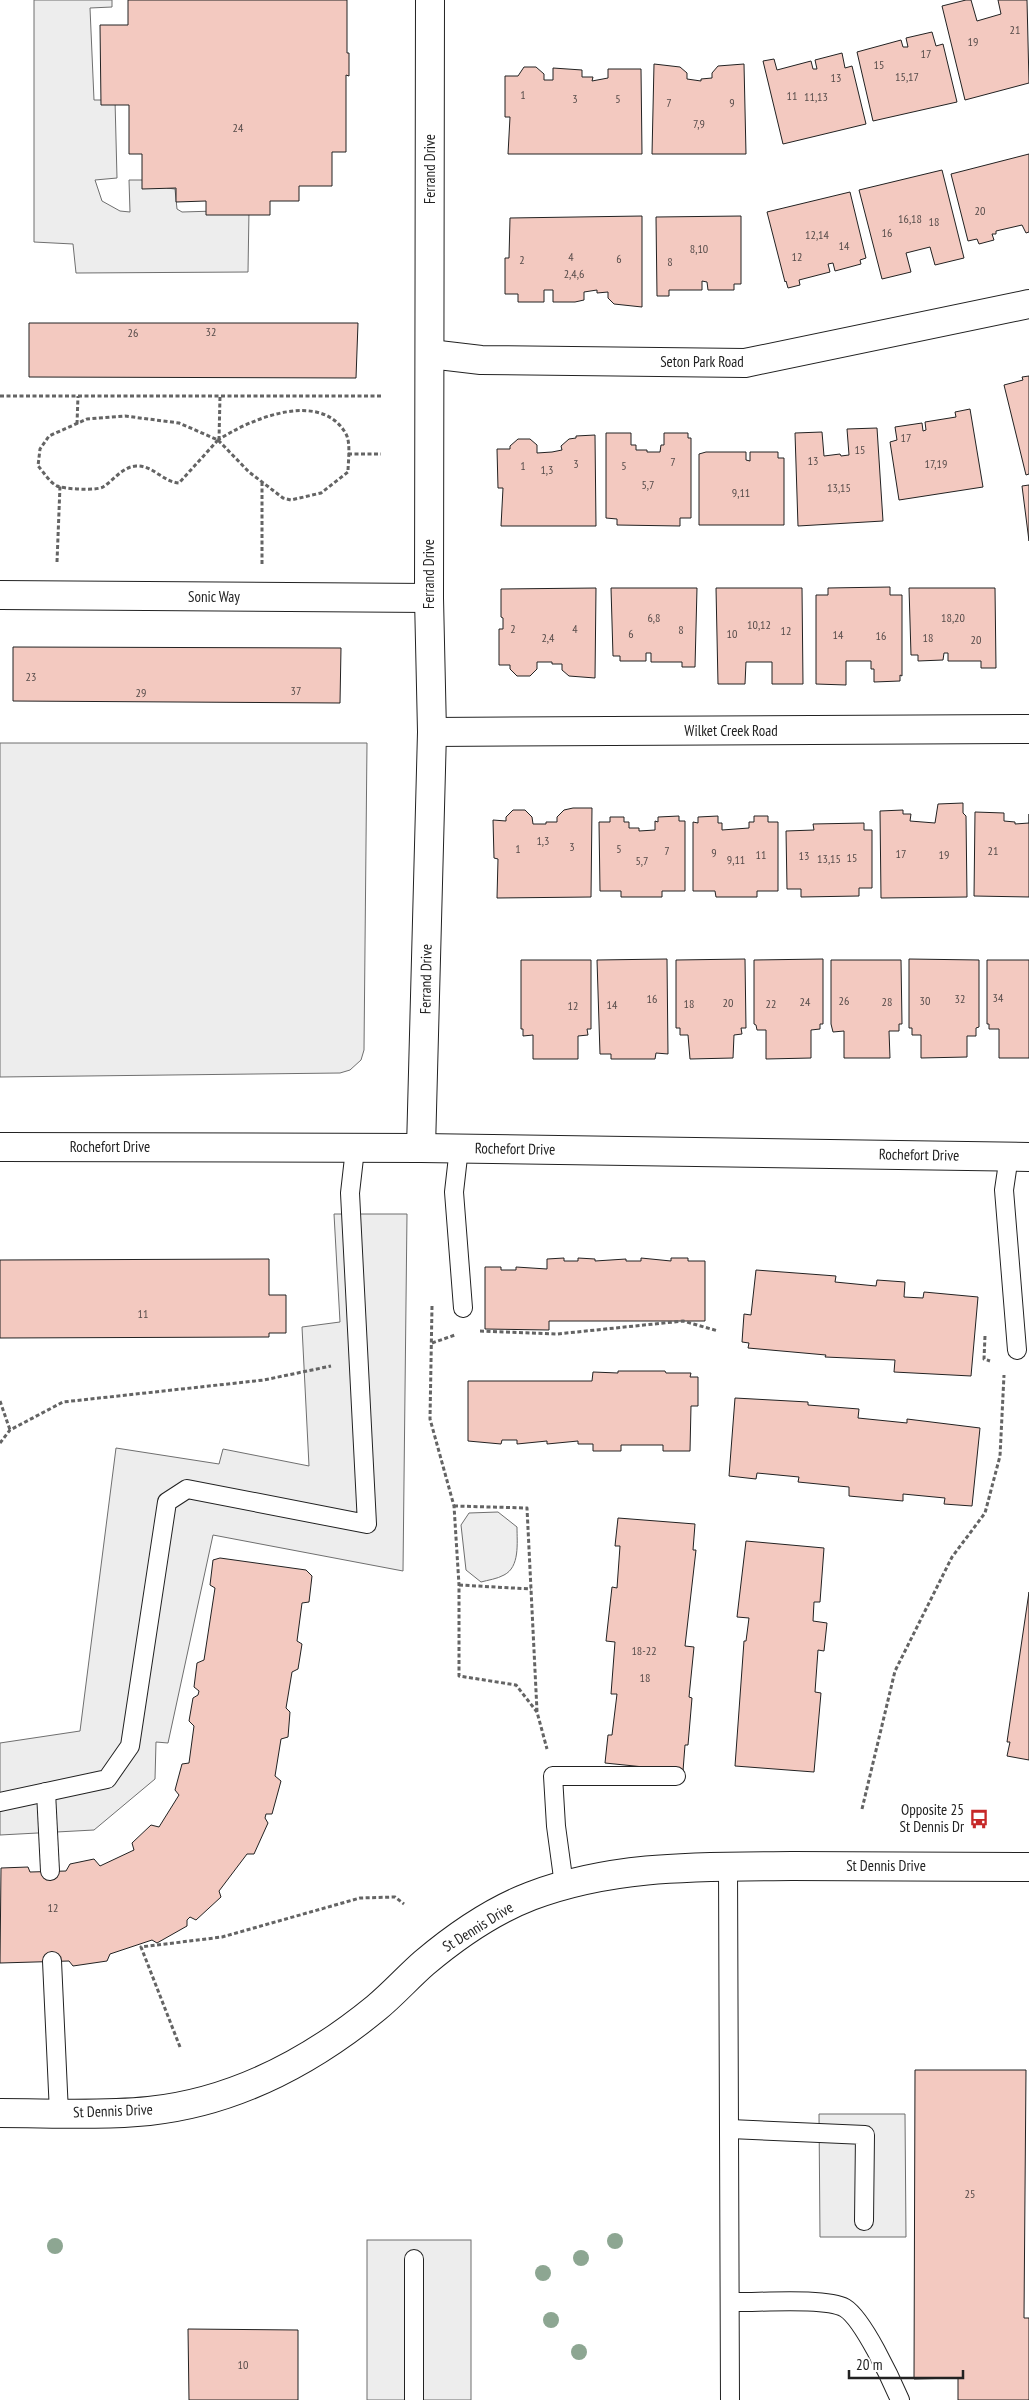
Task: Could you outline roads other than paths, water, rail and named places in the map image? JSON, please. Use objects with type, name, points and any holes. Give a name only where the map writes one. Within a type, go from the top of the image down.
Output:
[{"type":"street","name":"Ferrand Drive","points":[[421,1148],[432,732],[429,598],[430,0]]},
{"type":"street","name":"Seton Park Road","points":[[430,354],[481,360],[745,364],[1029,304]]},
{"type":"street","name":"Sonic Way","points":[[0,595],[429,598]]},
{"type":"street","name":"Wilket Creek Road","points":[[432,732],[1029,729]]},
{"type":"street","name":"Rochefort Drive","points":[[0,1147],[459,1148],[1019,1156]]},
{"type":"street","name":"St Dennis Drive","points":[[0,2113],[149,2111],[193,2103],[234,2092],[276,2075],[331,2043],[379,2005],[423,1964],[484,1919],[524,1899],[564,1885],[623,1872],[659,1868],[728,1866],[1029,1867]]},
{"type":"lane","points":[[0,1802],[107,1779],[130,1746],[167,1502],[187,1489],[367,1524],[350,1193],[355,1148]]},
{"type":"lane","points":[[459,1148],[454,1192],[463,1308]]},
{"type":"lane","points":[[1017,1350],[1004,1190],[1019,1156]]},
{"type":"lane","points":[[564,1885],[556,1826],[553,1776],[676,1776]]},
{"type":"lane","points":[[46,1792],[50,1871]]},
{"type":"lane","points":[[728,1866],[730,2400]]},
{"type":"lane","points":[[52,1962],[60,2113]]},
{"type":"lane","points":[[730,2129],[865,2135],[864,2221]]},
{"type":"lane","points":[[414,2259],[414,2400]]},
{"type":"lane","points":[[730,2302],[829,2304],[845,2309],[856,2319],[872,2345],[900,2400]]},
{"type":"place","name":"Opposite 25 St Dennis Dr","points":[[979,1819]]}]
